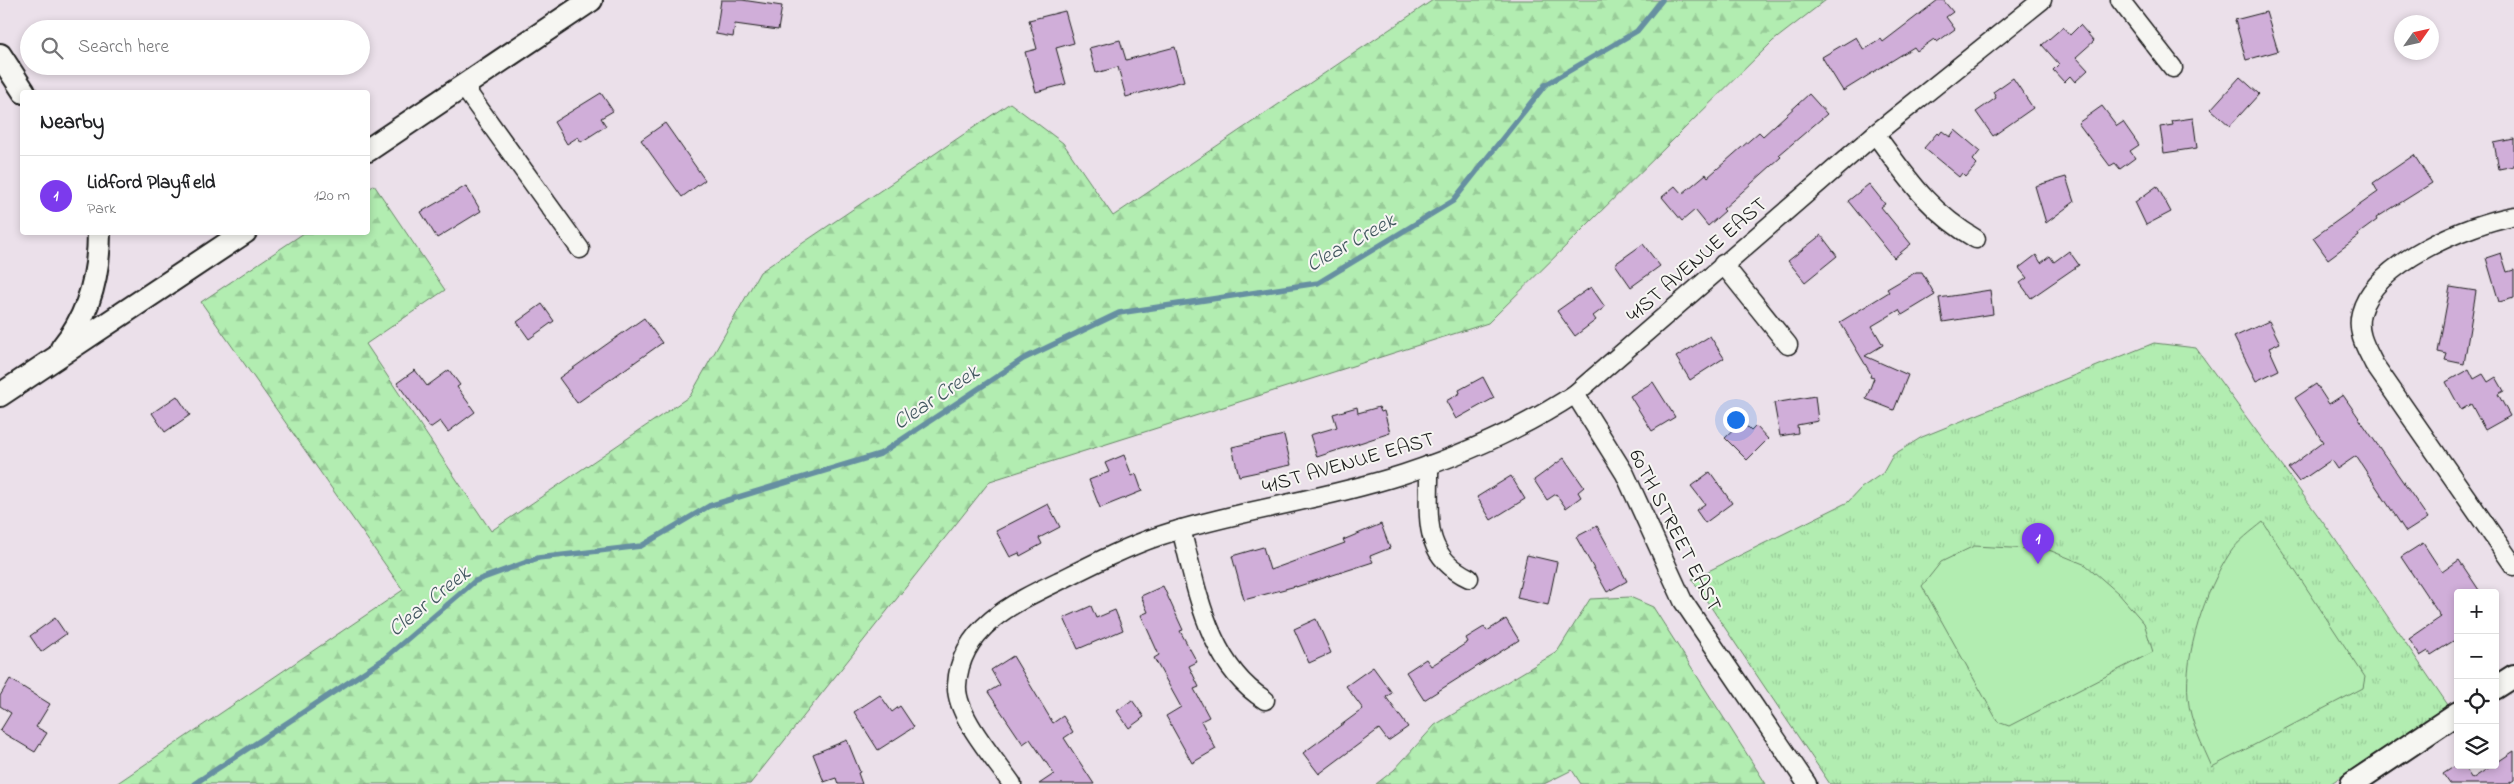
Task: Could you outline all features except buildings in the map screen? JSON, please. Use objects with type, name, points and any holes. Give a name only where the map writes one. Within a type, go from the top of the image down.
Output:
[{"type":"street","points":[[370,149],[591,0]]},
{"type":"street","name":"41ST AVENUE EAST","points":[[1012,784],[970,723],[958,700],[958,678],[970,643],[994,618],[1031,594],[1133,546],[1181,529],[1371,484],[1429,465],[1513,431],[1575,394],[1875,134],[2042,0]]},
{"type":"street","points":[[2120,0],[2172,68]]},
{"type":"street","points":[[0,55],[23,90]]},
{"type":"street","points":[[463,86],[580,249]]},
{"type":"street","points":[[1875,134],[1926,203],[1949,222],[1976,238]]},
{"type":"street","points":[[2514,216],[2467,229],[2429,246],[2407,261],[2381,283],[2368,299],[2361,313],[2360,327],[2362,339],[2374,364],[2514,566]]},
{"type":"street","points":[[49,362],[71,337],[86,308],[96,268],[99,235]]},
{"type":"street","points":[[0,395],[240,235]]},
{"type":"street","points":[[1723,264],[1788,345]]},
{"type":"street","name":"60TH STREET EAST","points":[[1575,394],[1625,474],[1683,601],[1807,784]]},
{"type":"street","points":[[1429,465],[1430,535],[1435,549],[1455,572],[1469,578]]},
{"type":"street","points":[[1181,529],[1203,612],[1217,644],[1246,687],[1265,700]]},
{"type":"street","points":[[2499,685],[2514,676]]},
{"type":"street","points":[[2352,784],[2454,716]]},
{"type":"green space","points":[[1433,0],[1826,0],[1773,41],[1488,323],[990,481],[750,784],[116,784],[403,590],[201,302],[301,235],[370,235],[370,188],[374,185],[445,290],[366,344],[491,531],[690,396],[760,272],[1010,103],[1063,143],[1113,216]]},
{"type":"green space","points":[[2154,343],[2196,348],[2330,532],[2448,705],[2330,784],[1830,784],[1692,579],[1848,502],[1861,488],[1883,473],[1893,455],[1922,437]]},
{"type":"green space","points":[[2263,522],[2365,677],[2363,688],[2212,767],[2197,734],[2189,707],[2189,662],[2193,642],[2212,585],[2221,568],[2237,544]]},
{"type":"green space","points":[[1974,546],[2049,550],[2086,565],[2118,593],[2144,623],[2153,652],[2009,726],[1998,722],[1922,586],[1941,562]]},
{"type":"green space","points":[[1630,597],[1653,607],[1766,784],[1581,784],[1572,770],[1544,784],[1376,784],[1394,770],[1435,725],[1557,652],[1590,599]]},
{"type":"waterway","name":"Clear Creek","points":[[194,784],[384,659],[475,581],[538,558],[641,546],[709,506],[880,454],[1023,359],[1119,313],[1318,283],[1453,201],[1545,85],[1637,31],[1662,0]]},
{"type":"place","name":"Lidford Playfield","points":[[2038,564]]}]
